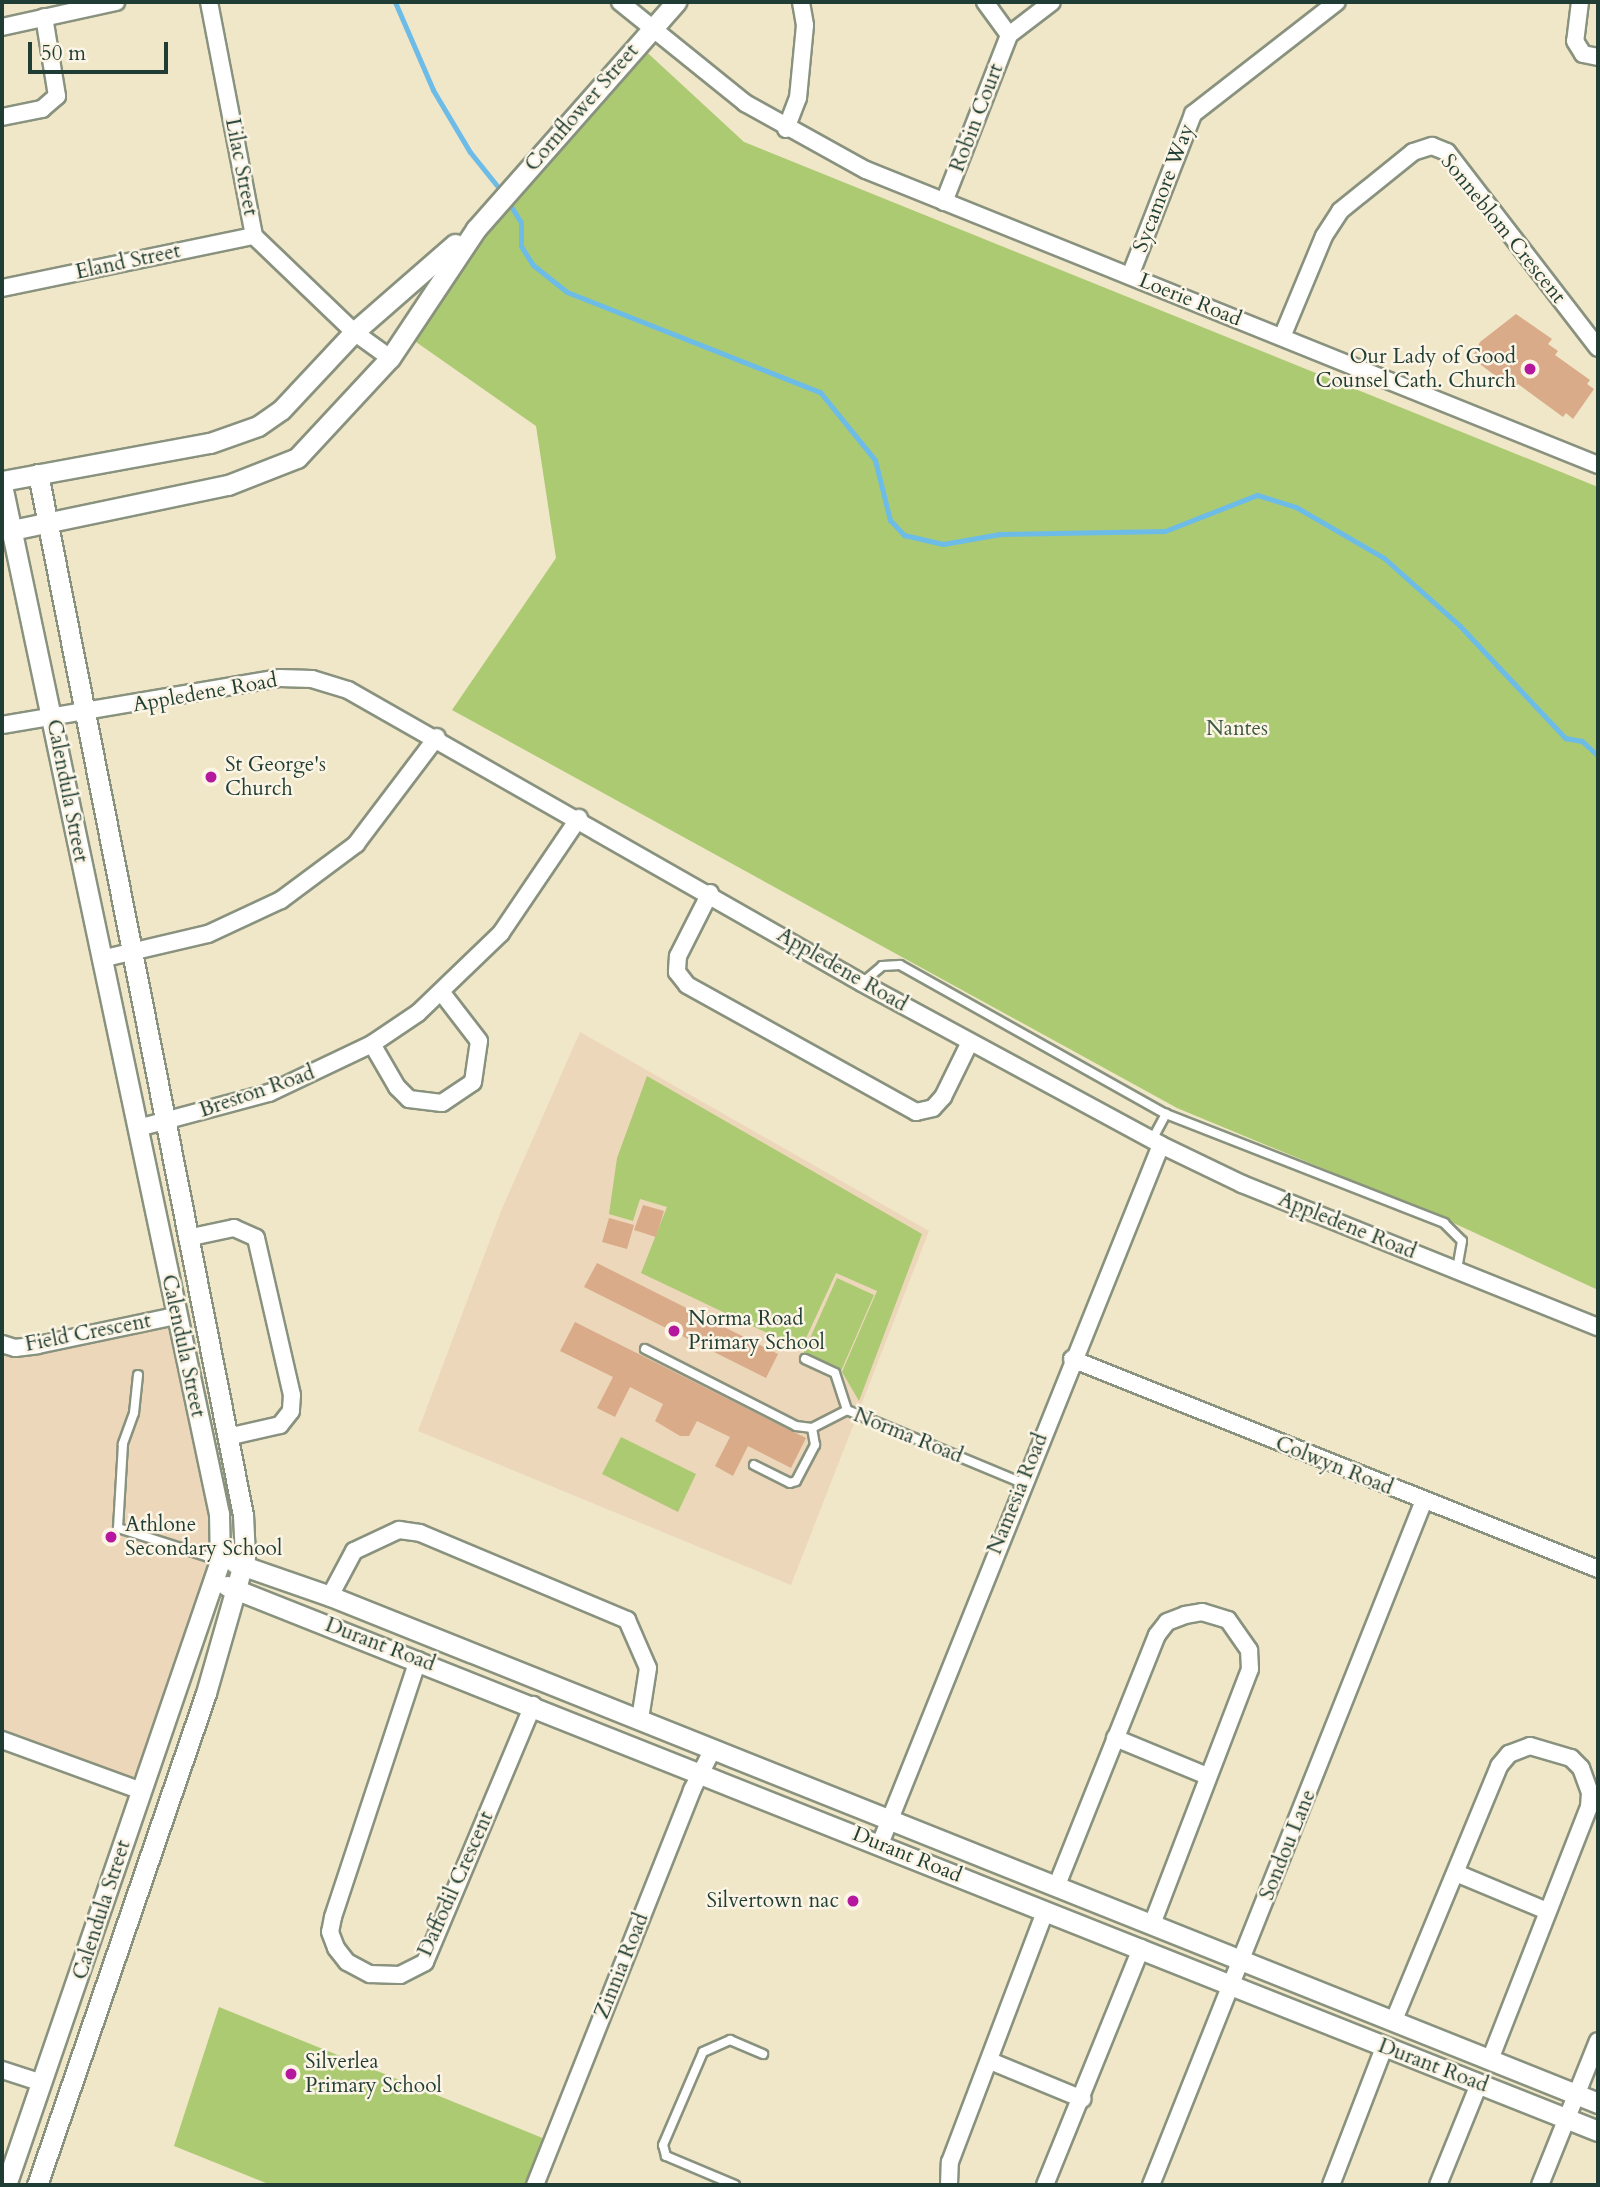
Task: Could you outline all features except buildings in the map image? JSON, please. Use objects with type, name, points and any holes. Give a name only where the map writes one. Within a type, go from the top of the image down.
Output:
[{"type":"street","points":[[2,27],[116,2]]},
{"type":"street","name":"Lilac Street","points":[[209,2],[254,236],[354,332],[390,358]]},
{"type":"street","name":"Loerie Road","points":[[620,2],[745,103],[786,129],[866,170],[1598,465]]},
{"type":"street","name":"Cornflower Street","points":[[482,222],[676,2]]},
{"type":"street","points":[[786,129],[798,98],[805,25],[801,2]]},
{"type":"street","points":[[985,2],[1009,35],[1052,2]]},
{"type":"street","name":"Sycamore Way","points":[[1130,276],[1193,114],[1337,2]]},
{"type":"street","points":[[1580,2],[1575,41],[1583,54],[1598,57]]},
{"type":"street","points":[[2,117],[42,109],[57,96],[44,18]]},
{"type":"street","name":"Robin Court","points":[[944,202],[1009,35]]},
{"type":"street","name":"Sonneblom Crescent","points":[[1282,337],[1324,236],[1340,211],[1413,152],[1432,146],[1447,152],[1598,348]]},
{"type":"street","points":[[2,483],[210,443],[245,432],[281,411],[354,332],[482,222]]},
{"type":"street","points":[[7,531],[176,497],[279,467],[321,436],[390,358],[482,222]]},
{"type":"street","name":"Eland Street","points":[[2,288],[254,236]]},
{"type":"street","name":"Calendula Street","points":[[37,2185],[239,1590],[245,1564],[243,1515],[38,474]]},
{"type":"street","name":"Calendula Street","points":[[2,483],[7,531],[52,716],[219,1514],[220,1561],[79,1980],[6,2185]]},
{"type":"street","name":"Appledene Road","points":[[2,725],[297,678],[348,690],[438,737],[862,983],[1156,1143],[1242,1184],[1598,1327]]},
{"type":"street","points":[[101,960],[231,926],[320,873],[356,844],[385,812],[438,737]]},
{"type":"street","name":"Breston Road","points":[[138,1128],[269,1093],[372,1044],[442,993],[501,933],[533,893],[579,818]]},
{"type":"street","points":[[710,893],[678,956],[677,972],[699,992],[916,1112],[933,1108],[943,1097],[970,1042]]},
{"type":"street","points":[[372,1044],[397,1087],[409,1099],[442,1103],[473,1082],[479,1041],[442,993]]},
{"type":"street","name":"Namesia Road","points":[[880,1844],[1156,1143]]},
{"type":"street","name":"Calendula Street","points":[[187,1238],[234,1228],[256,1238],[292,1395],[291,1411],[280,1425],[227,1437]]},
{"type":"street","name":"Field Crescent","points":[[2,1344],[15,1348],[38,1345],[176,1316]]},
{"type":"street","name":"Colwyn Road","points":[[1072,1359],[1423,1503],[1598,1569]]},
{"type":"street","name":"Sondou Lane","points":[[1150,2185],[1233,1985],[1423,1503]]},
{"type":"street","name":"Durant Road","points":[[330,1596],[350,1554],[393,1532],[420,1533],[628,1620],[648,1668],[640,1720]]},
{"type":"street","name":"Durant Road","points":[[220,1561],[245,1564],[330,1596],[1598,2103]]},
{"type":"street","name":"Durant Road","points":[[214,1582],[533,1705],[1384,2048],[1598,2131]]},
{"type":"street","points":[[1057,1885],[1157,1635],[1167,1622],[1202,1612],[1228,1620],[1249,1650],[1250,1669],[1152,1924]]},
{"type":"street","points":[[475,1683],[487,1658]]},
{"type":"street","name":"Daffodil Crescent","points":[[418,1660],[330,1932],[336,1948],[347,1962],[370,1974],[400,1975],[425,1962],[533,1705]]},
{"type":"street","points":[[1115,1738],[1208,1776]]},
{"type":"street","points":[[2,1740],[141,1791]]},
{"type":"street","points":[[1394,2020],[1499,1766],[1509,1754],[1541,1746],[1571,1759],[1586,1780],[1589,1807],[1490,2059]]},
{"type":"street","name":"Zinnia Road","points":[[535,2185],[713,1749]]},
{"type":"street","points":[[1456,1873],[1547,1911]]},
{"type":"street","points":[[948,2185],[950,2162],[1045,1912]]},
{"type":"street","points":[[1045,2185],[1141,1948]]},
{"type":"street","points":[[79,1980],[102,1989]]},
{"type":"street","points":[[1540,2185],[1598,2041]]},
{"type":"street","points":[[1331,2185],[1384,2048]]},
{"type":"street","points":[[990,2061],[1082,2099]]},
{"type":"street","points":[[2,2070],[42,2083]]},
{"type":"street","points":[[1438,2185],[1479,2084]]},
{"type":"lane","points":[[862,983],[882,966],[900,965],[1166,1114],[1444,1223],[1462,1241],[1457,1270]]},
{"type":"lane","points":[[1156,1143],[1166,1114]]},
{"type":"lane","points":[[645,1349],[796,1426],[812,1428],[815,1445],[796,1481],[790,1483],[754,1465]]},
{"type":"lane","points":[[805,1359],[835,1373],[847,1410]]},
{"type":"lane","points":[[138,1375],[134,1413],[123,1444],[118,1528],[220,1561]]},
{"type":"lane","name":"Norma Road","points":[[812,1428],[847,1410],[1022,1483]]},
{"type":"lane","points":[[735,2185],[666,2156],[663,2145],[703,2052],[730,2040],[763,2054]]},
{"type":"shaded area","name":"Norma Road Primary School","points":[[580,1032],[929,1231],[791,1585],[418,1431],[501,1211]]},
{"type":"shaded area","name":"Athlone Secondary School","points":[[176,1316],[220,1561],[141,1791],[2,1740],[2,1344]]},
{"type":"green space","name":"Nantes","points":[[639,45],[744,142],[1598,487],[1598,1290],[1447,1220],[1177,1108],[452,710],[556,558],[536,426],[406,335]]},
{"type":"green space","points":[[647,1076],[922,1234],[859,1401],[842,1372],[877,1291],[836,1273],[801,1349],[641,1273],[667,1207],[640,1199],[633,1221],[609,1214],[617,1158]]},
{"type":"green space","points":[[837,1278],[874,1295],[841,1371],[803,1354]]},
{"type":"green space","points":[[621,1437],[696,1474],[678,1512],[602,1474]]},
{"type":"green space","name":"Silverlea Primary School","points":[[219,2007],[550,2141],[534,2185],[271,2185],[174,2146]]},
{"type":"waterway","points":[[395,2],[433,90],[470,152],[502,192]]},
{"type":"waterway","points":[[507,200],[521,222],[521,246],[533,265],[567,292],[820,392],[875,460],[890,520],[904,535],[943,544],[1000,534],[1165,531],[1257,495],[1296,507],[1384,558],[1460,626],[1565,738],[1582,741],[1598,756]]},
{"type":"place","name":"Our Lady of Good Counsel Cath. Church","points":[[1530,369]]},
{"type":"place","name":"St George's Church","points":[[211,777]]},
{"type":"place","name":"Norma Road Primary School","points":[[674,1331]]},
{"type":"place","name":"Athlone Secondary School","points":[[111,1537]]},
{"type":"place","name":"Silvertown nac","points":[[853,1901]]},
{"type":"place","name":"Silverlea Primary School","points":[[291,2074]]}]
